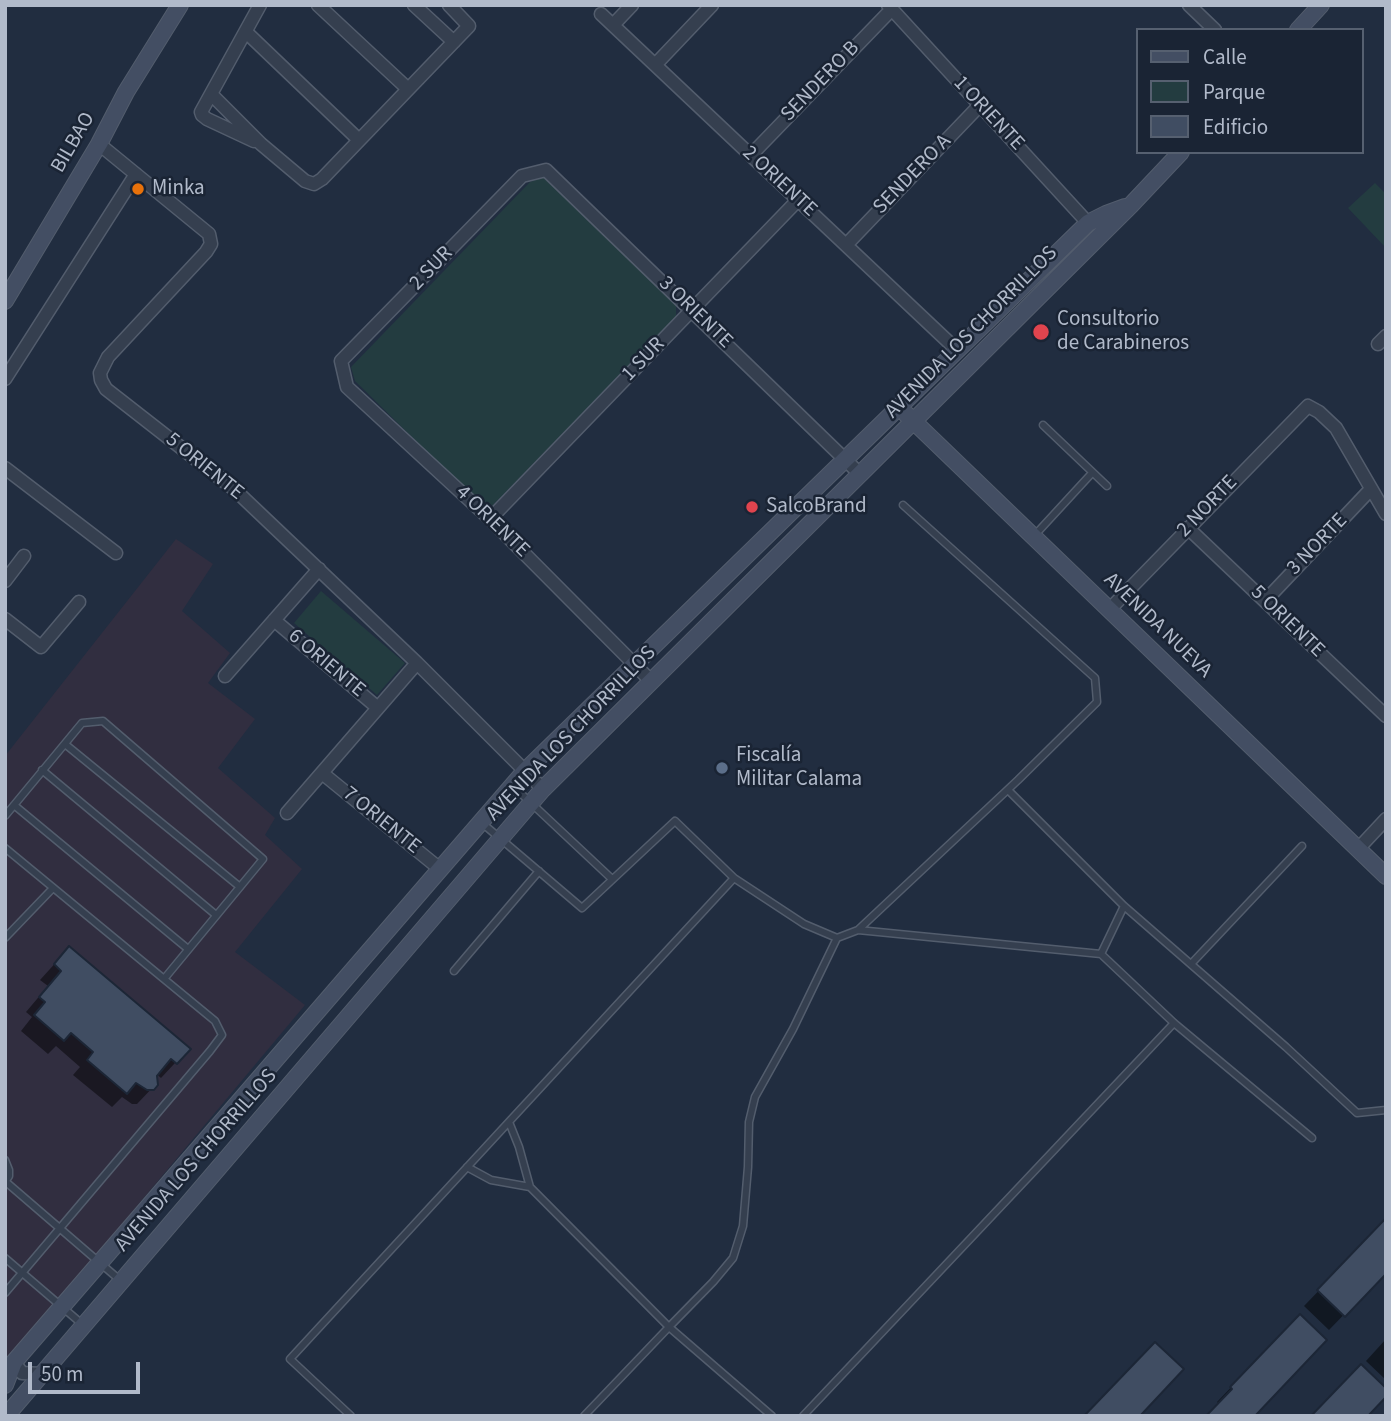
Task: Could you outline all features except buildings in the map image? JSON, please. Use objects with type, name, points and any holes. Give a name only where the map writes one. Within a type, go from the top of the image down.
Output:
[{"type":"street","name":"BILBAO","points":[[5,301],[99,144],[126,92],[180,5]]},
{"type":"street","points":[[260,5],[201,112],[204,117],[261,144]]},
{"type":"street","points":[[318,5],[408,89]]},
{"type":"street","points":[[414,5],[454,42]]},
{"type":"street","points":[[211,94],[261,144],[305,181],[314,184],[322,179],[469,26],[449,5]]},
{"type":"street","points":[[613,25],[632,5]]},
{"type":"street","points":[[655,65],[712,5]]},
{"type":"street","points":[[1189,5],[1213,28]]},
{"type":"street","points":[[1300,28],[1321,5]]},
{"type":"street","name":"1 ORIENTE","points":[[890,7],[1088,223]]},
{"type":"street","name":"SENDERO B","points":[[751,155],[890,7]]},
{"type":"street","name":"2 ORIENTE","points":[[601,13],[957,350]]},
{"type":"street","points":[[246,32],[359,140]]},
{"type":"street","name":"SENDERO A","points":[[846,245],[980,105]]},
{"type":"street","name":"5 ORIENTE","points":[[99,144],[209,234],[211,244],[108,356],[100,373],[106,389],[234,489],[417,663],[542,789]]},
{"type":"street","name":"AVENIDA LOS CHORRILLOS","points":[[6,1416],[542,789],[1179,154]]},
{"type":"street","name":"3 ORIENTE","points":[[522,176],[546,170],[860,474]]},
{"type":"street","points":[[5,379],[136,174]]},
{"type":"street","name":"2 SUR","points":[[341,361],[522,176]]},
{"type":"street","name":"1 SUR","points":[[490,519],[798,200]]},
{"type":"street","name":"AVENIDA LOS CHORRILLOS","points":[[8,1375],[63,1306],[524,771],[1088,223],[1130,205]]},
{"type":"street","name":"4 ORIENTE","points":[[341,361],[347,387],[490,519],[651,681]]},
{"type":"street","name":"2 NORTE","points":[[1109,610],[1308,405],[1336,429],[1371,489]]},
{"type":"street","name":"AVENIDA NUEVA","points":[[898,407],[1386,876]]},
{"type":"street","points":[[5,468],[116,553]]},
{"type":"street","points":[[1371,489],[1386,514]]},
{"type":"street","name":"3 NORTE","points":[[1265,601],[1371,489]]},
{"type":"street","name":"5 ORIENTE","points":[[1188,528],[1386,716]]},
{"type":"street","points":[[753,548],[769,564]]},
{"type":"street","points":[[5,581],[24,556]]},
{"type":"street","points":[[225,676],[319,569]]},
{"type":"street","points":[[5,619],[41,647],[79,602]]},
{"type":"street","name":"6 ORIENTE","points":[[274,620],[378,708]]},
{"type":"street","points":[[287,813],[417,663]]},
{"type":"street","name":"7 ORIENTE","points":[[322,773],[440,869]]},
{"type":"street","points":[[1358,849],[1386,819]]},
{"type":"street","points":[[8,1375],[42,1374]]},
{"type":"lane","points":[[1043,425],[1107,486]]},
{"type":"lane","points":[[1033,537],[1092,472]]},
{"type":"lane","points":[[583,1416],[733,1258],[743,1226],[749,1122],[755,1097],[793,1029],[837,938],[858,930],[1008,790],[1097,702],[1094,678],[903,505]]},
{"type":"lane","points":[[5,816],[82,723],[103,722],[263,859],[164,979]]},
{"type":"lane","points":[[65,744],[240,887]]},
{"type":"lane","points":[[42,770],[216,915]]},
{"type":"lane","points":[[512,785],[612,880]]},
{"type":"lane","points":[[1008,790],[1125,906],[1357,1112],[1386,1110]]},
{"type":"lane","points":[[14,805],[188,949]]},
{"type":"lane","points":[[481,822],[582,908],[675,821],[734,878],[804,924],[837,938]]},
{"type":"lane","points":[[1191,964],[1302,846]]},
{"type":"lane","points":[[5,848],[215,1021],[222,1035],[5,1293]]},
{"type":"lane","points":[[454,971],[539,871]]},
{"type":"lane","points":[[351,1416],[290,1359],[734,878]]},
{"type":"lane","points":[[5,938],[53,888]]},
{"type":"lane","points":[[1101,954],[1125,906]]},
{"type":"lane","points":[[858,930],[1101,954],[1174,1023],[1312,1138]]},
{"type":"lane","points":[[803,1416],[1174,1023]]},
{"type":"lane","points":[[509,1122],[530,1188],[669,1327],[772,1416]]},
{"type":"lane","points":[[5,1160],[9,1170],[5,1182],[122,1281]]},
{"type":"lane","points":[[467,1167],[491,1181],[530,1188]]},
{"type":"lane","points":[[5,1258],[84,1325]]},
{"type":"shaded area","points":[[176,539],[213,564],[182,611],[230,653],[208,683],[255,719],[218,768],[275,818],[265,835],[302,869],[235,952],[305,1005],[5,1364],[5,756]]},
{"type":"green space","points":[[543,177],[676,305],[676,317],[492,506],[481,505],[355,381],[351,367],[530,182]]},
{"type":"green space","points":[[1375,183],[1386,194],[1386,248],[1348,208]]},
{"type":"green space","points":[[321,591],[405,663],[377,695],[294,623]]},
{"type":"place","name":"Minka","points":[[138,189]]},
{"type":"place","name":"Consultorio de Carabineros","points":[[1041,332]]},
{"type":"place","name":"SalcoBrand","points":[[752,507]]},
{"type":"place","name":"Fiscalía Militar Calama","points":[[722,768]]}]
